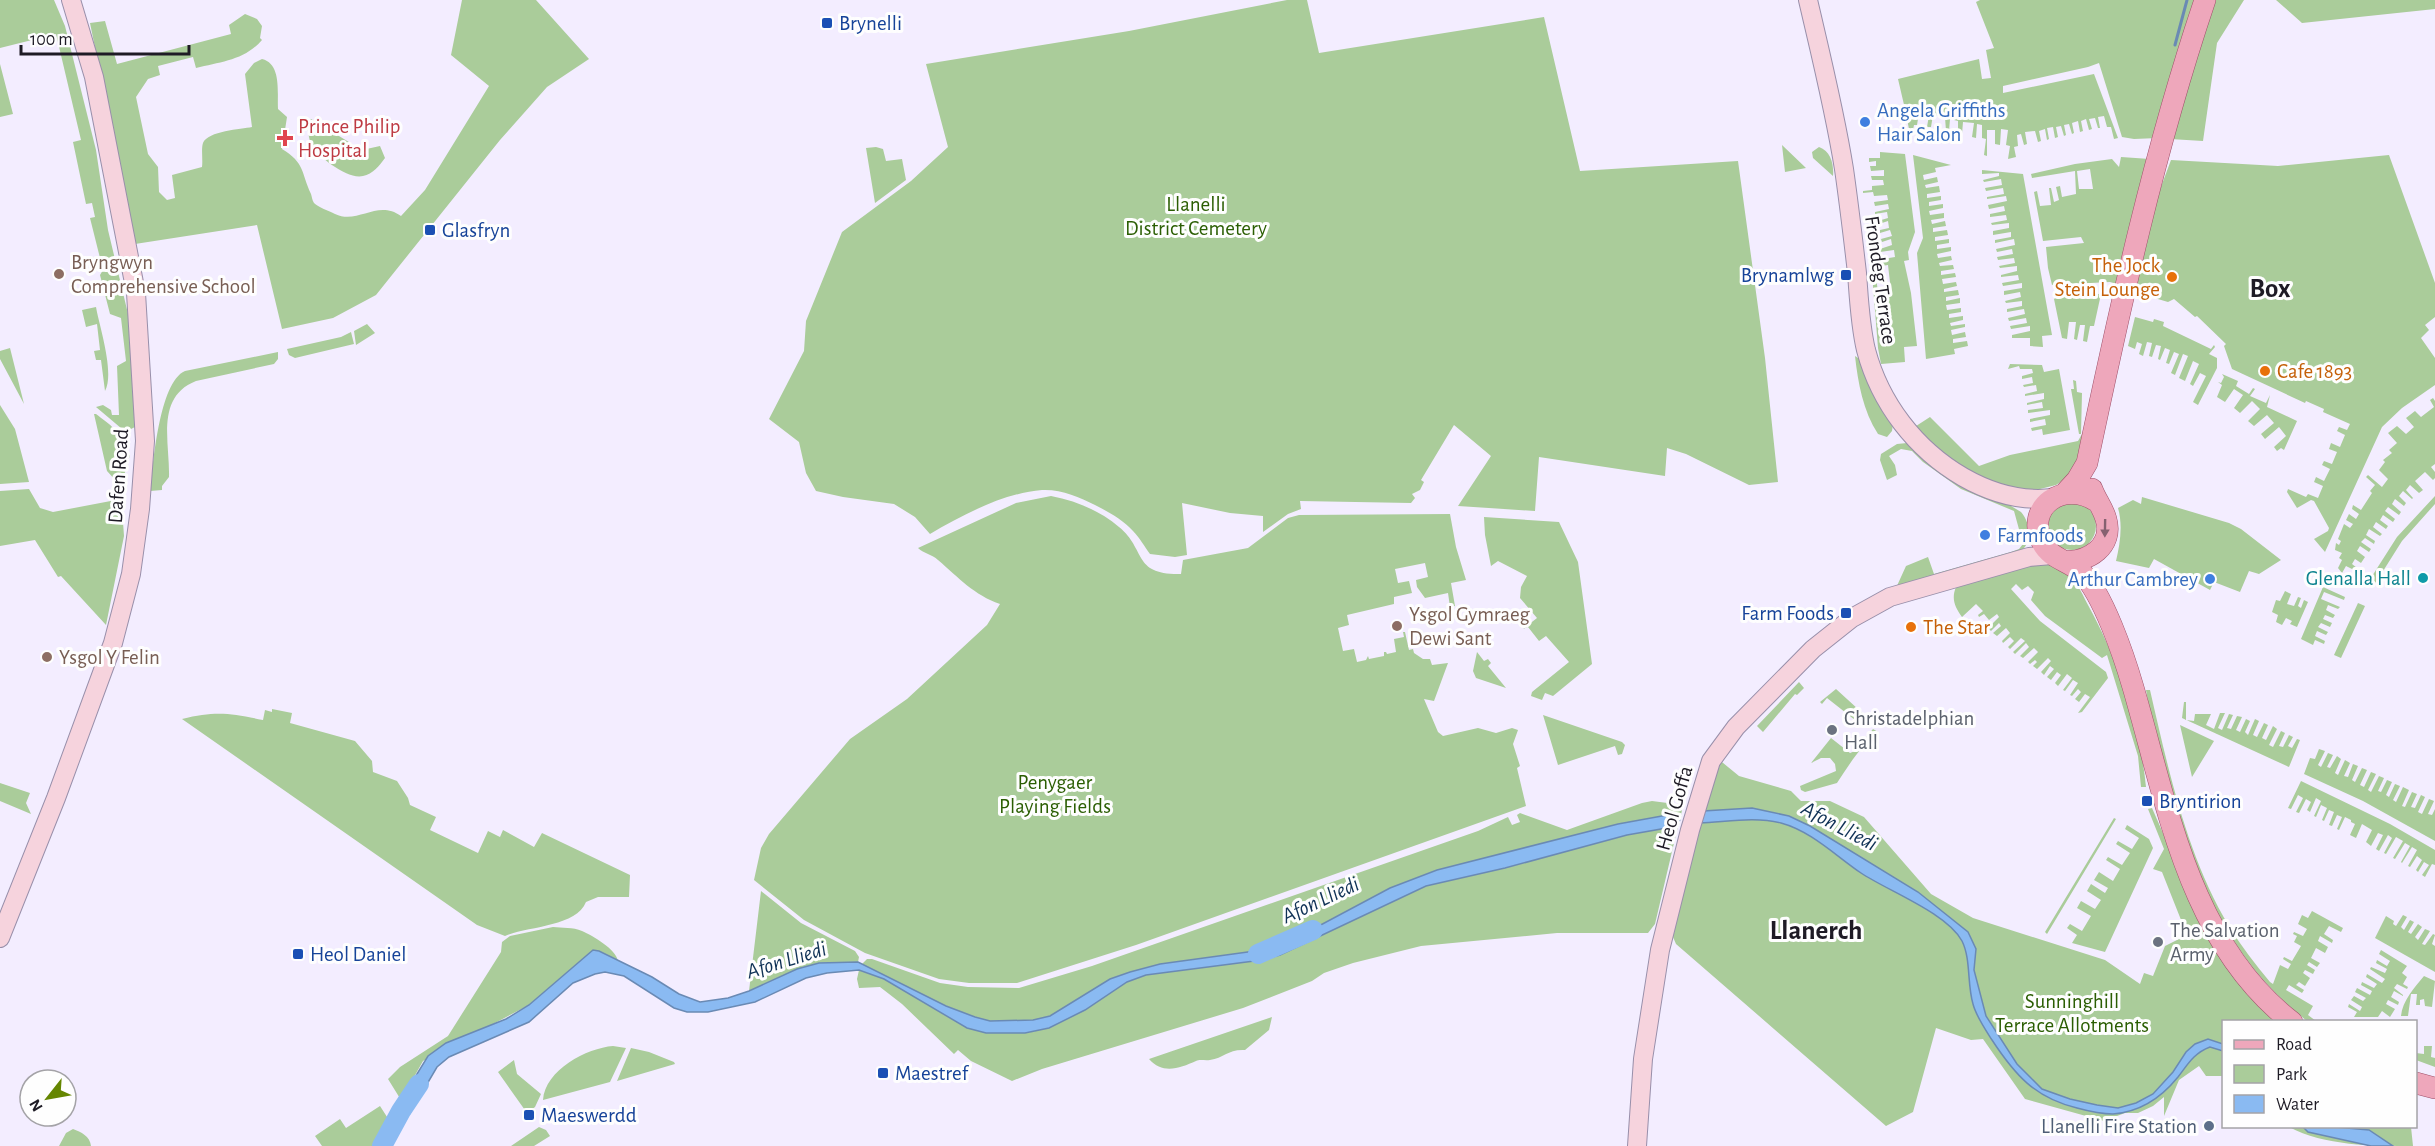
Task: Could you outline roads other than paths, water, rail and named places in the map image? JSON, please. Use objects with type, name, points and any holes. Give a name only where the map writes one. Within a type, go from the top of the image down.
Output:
[{"type":"main road","points":[[2100,601],[2081,572],[2058,558],[2042,543],[2039,531],[2042,511],[2077,480],[2087,463],[2123,291],[2166,128],[2205,0]]},
{"type":"main road","points":[[2058,558],[2075,562],[2086,559],[2095,554],[2103,545],[2107,534],[2107,522],[2096,501],[2087,463]]},
{"type":"main road","points":[[2059,496],[2076,492],[2096,501]]},
{"type":"main road","points":[[2095,554],[2095,574],[2100,601],[2133,687],[2173,831],[2197,891],[2213,927],[2242,970],[2262,994],[2290,1020]]},
{"type":"main road","points":[[2417,1084],[2435,1088]]},
{"type":"street","name":"Dafen Road","points":[[0,938],[56,798],[113,643],[131,574],[140,508],[144,441],[136,293],[94,77],[71,0]]},
{"type":"street","name":"Frondeg Terrace","points":[[1808,0],[1840,146],[1861,318],[1866,349],[1877,382],[1890,407],[1926,451],[1953,471],[1977,485],[2015,499],[2027,500],[2059,496]]},
{"type":"street","name":"Frondeg Terrace","points":[[2015,499],[2028,510],[2039,531]]},
{"type":"street","points":[[2029,557],[2039,531]]},
{"type":"street","name":"Heol Goffa","points":[[1637,1146],[1643,1059],[1660,950],[1690,830],[1711,761],[1736,727],[1813,649],[1852,618],[1894,596],[2029,557],[2058,558]]},
{"type":"water","points":[[1752,808],[1789,816],[1810,826],[1918,892],[1968,932],[1976,949],[1974,970],[1986,1016],[2017,1064],[2042,1089],[2070,1099],[2118,1108],[2136,1103],[2153,1094],[2195,1044],[2208,1039],[2222,1044],[2222,1051],[2210,1047],[2200,1052],[2157,1097],[2141,1107],[2123,1113],[2099,1113],[2062,1104],[2049,1098],[2018,1074],[1984,1027],[1973,1004],[1965,948],[1962,941],[1944,921],[1872,880],[1803,832],[1781,823],[1761,820],[1700,823],[1703,811]]},
{"type":"water","points":[[1681,815],[1678,826],[1627,835],[1505,868],[1426,886],[1280,955],[1262,960],[1146,975],[1127,982],[1085,1010],[1049,1028],[1025,1033],[986,1033],[967,1028],[884,979],[859,970],[827,973],[806,978],[755,1002],[708,1012],[687,1012],[674,1008],[624,976],[605,972],[595,974],[573,983],[529,1022],[449,1057],[437,1067],[410,1113],[401,1100],[428,1056],[446,1043],[506,1019],[529,1005],[593,950],[652,977],[679,994],[700,1002],[728,998],[797,969],[819,963],[858,962],[946,1006],[975,1017],[990,1021],[1033,1020],[1050,1016],[1110,979],[1130,972],[1160,964],[1255,951],[1285,944],[1390,888],[1437,870],[1618,824]]},
{"type":"water","points":[[389,1120],[398,1134],[391,1146],[375,1146],[388,1129]]},
{"type":"water","points":[[2304,1128],[2369,1130],[2393,1146],[2371,1146],[2308,1132]]},
{"type":"waterway","points":[[2175,45],[2187,0]]},
{"type":"waterway","name":"Afon Lliedi","points":[[1258,954],[1313,930]]},
{"type":"waterway","name":"Afon Lliedi","points":[[382,1146],[419,1084]]},
{"type":"place","name":"Brynelli","points":[[827,23]]},
{"type":"place","name":"Angela Griffiths Hair Salon","points":[[1865,122]]},
{"type":"place","name":"Prince Philip Hospital","points":[[285,138]]},
{"type":"place","name":"Glasfryn","points":[[430,230]]},
{"type":"place","name":"Bryngwyn Comprehensive School","points":[[59,274]]},
{"type":"place","name":"Brynamlwg","points":[[1846,275]]},
{"type":"place","name":"The Jock Stein Lounge","points":[[2172,277]]},
{"type":"place","name":"Cafe 1893","points":[[2265,371]]},
{"type":"place","name":"Farmfoods","points":[[1985,535]]},
{"type":"place","name":"Glenalla Hall","points":[[2423,578]]},
{"type":"place","name":"Arthur Cambrey","points":[[2210,579]]},
{"type":"place","name":"Farm Foods","points":[[1846,613]]},
{"type":"place","name":"Ysgol Gymraeg Dewi Sant","points":[[1397,626]]},
{"type":"place","name":"The Star","points":[[1911,627]]},
{"type":"place","name":"Ysgol Y Felin","points":[[47,657]]},
{"type":"place","name":"Christadelphian Hall","points":[[1832,730]]},
{"type":"place","name":"Bryntirion","points":[[2147,801]]},
{"type":"place","name":"The Salvation Army","points":[[2158,942]]},
{"type":"place","name":"Heol Daniel","points":[[298,954]]},
{"type":"place","name":"Maestref","points":[[883,1073]]},
{"type":"place","name":"Maeswerdd","points":[[529,1115]]},
{"type":"place","name":"Llanelli Fire Station","points":[[2209,1126]]},
{"type":"district","name":"Box","points":[[2270,288]]},
{"type":"district","name":"Llanerch","points":[[1816,930]]},
{"type":"park label","name":"Llanelli District Cemetery","points":[[1196,216]]},
{"type":"park label","name":"Penygaer Playing Fields","points":[[1055,794]]},
{"type":"park label","name":"Sunninghill Terrace Allotments","points":[[2072,1013]]}]
